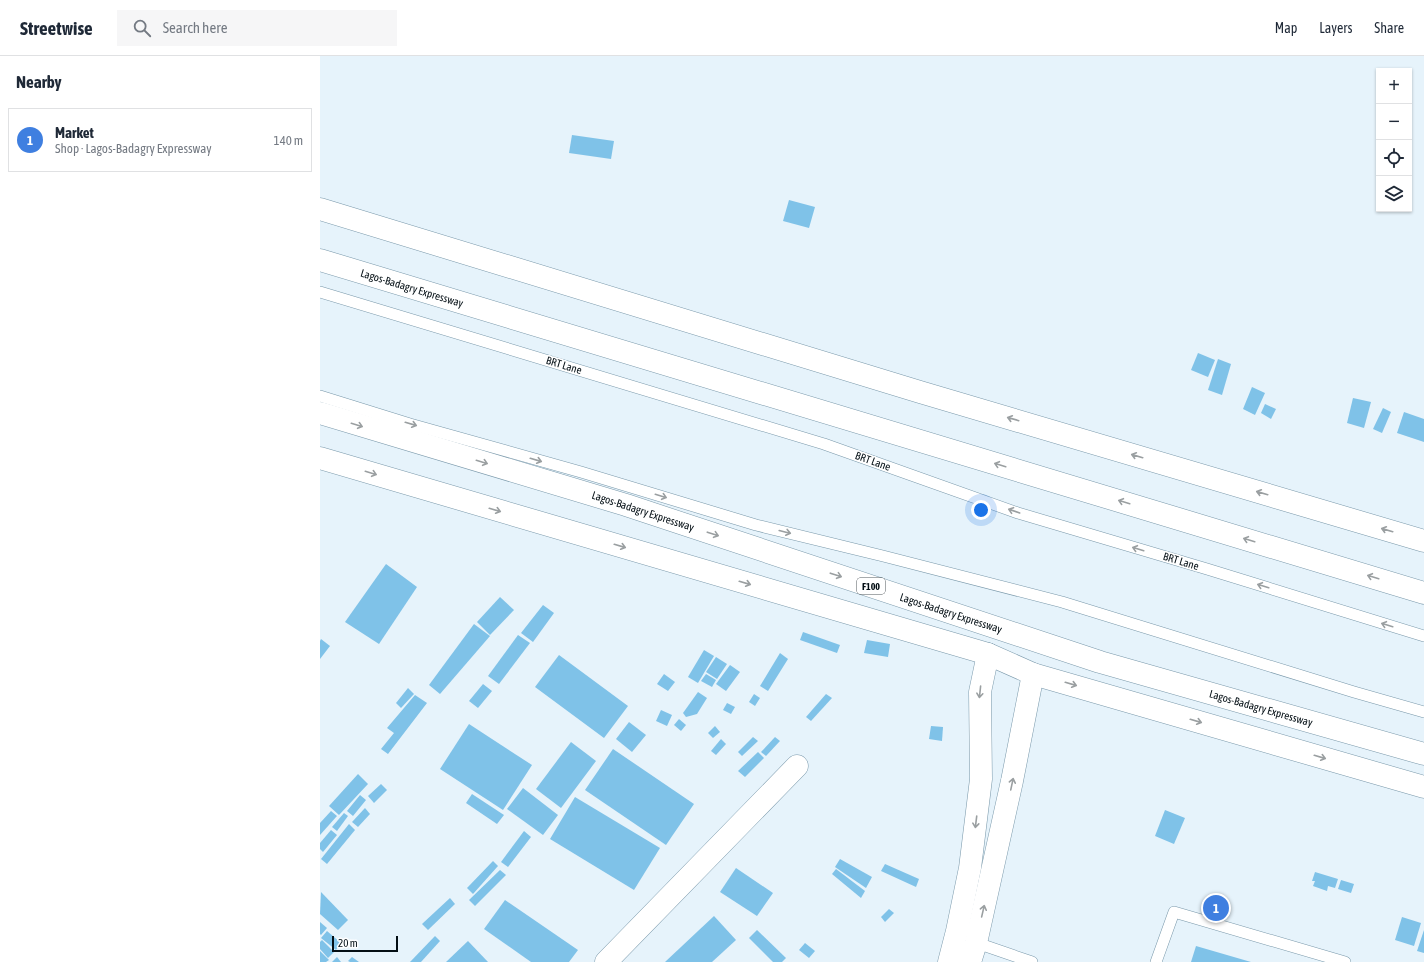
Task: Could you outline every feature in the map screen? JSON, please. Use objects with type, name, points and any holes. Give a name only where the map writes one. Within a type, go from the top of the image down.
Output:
[{"type":"main road","points":[[320,209],[912,390],[1424,541]]},
{"type":"main road","name":"Lagos-Badagry Expressway","points":[[320,260],[1424,593]]},
{"type":"main road","name":"Lagos-Badagry Expressway","points":[[320,413],[626,505],[1100,662],[1424,754]]},
{"type":"main road","points":[[320,458],[988,654],[1033,674],[1424,787]]},
{"type":"main road","points":[[949,962],[970,868],[981,779],[980,692],[988,654]]},
{"type":"main road","points":[[973,952],[1012,782],[1033,674]]},
{"type":"main road","points":[[606,962],[797,766]]},
{"type":"lane","name":"BRT Lane","points":[[320,292],[824,444],[1018,513],[1424,636]]},
{"type":"lane","points":[[320,396],[410,424],[581,472],[756,525],[1062,602],[1354,692],[1424,712]]},
{"type":"lane","points":[[1156,962],[1174,912],[1345,962]]},
{"type":"lane","points":[[957,931],[973,952],[1032,962]]},
{"type":"building","points":[[572,135],[614,141],[611,159],[569,153]]},
{"type":"building","points":[[789,200],[815,207],[809,228],[783,221]]},
{"type":"building","points":[[1198,353],[1215,360],[1208,377],[1191,370]]},
{"type":"building","points":[[1218,359],[1231,364],[1222,395],[1208,390]]},
{"type":"building","points":[[1252,387],[1265,393],[1255,415],[1243,409]]},
{"type":"building","points":[[1353,398],[1371,402],[1364,428],[1347,423]]},
{"type":"building","points":[[1265,404],[1276,409],[1271,419],[1261,413]]},
{"type":"building","points":[[1383,408],[1391,412],[1382,433],[1373,429]]},
{"type":"building","points":[[1404,412],[1424,419],[1424,442],[1397,433]]},
{"type":"building","points":[[386,564],[417,587],[379,644],[345,622]]},
{"type":"building","points":[[500,597],[514,610],[490,635],[477,622]]},
{"type":"building","points":[[543,605],[554,613],[533,642],[521,633]]},
{"type":"building","points":[[474,624],[490,636],[440,694],[429,685]]},
{"type":"building","points":[[803,632],[840,645],[837,653],[800,640]]},
{"type":"building","points":[[518,635],[530,643],[499,684],[488,676]]},
{"type":"building","points":[[321,639],[330,646],[320,659],[320,641]]},
{"type":"building","points":[[867,640],[890,644],[888,657],[864,653]]},
{"type":"building","points":[[704,650],[714,656],[698,683],[688,677]]},
{"type":"building","points":[[780,653],[788,659],[768,691],[760,686]]},
{"type":"building","points":[[559,655],[628,706],[604,738],[535,687]]},
{"type":"building","points":[[716,657],[727,664],[717,679],[706,672]]},
{"type":"building","points":[[730,665],[740,672],[726,691],[716,684]]},
{"type":"building","points":[[664,674],[675,682],[668,691],[657,684]]},
{"type":"building","points":[[706,674],[716,680],[712,687],[701,681]]},
{"type":"building","points":[[483,684],[492,691],[478,708],[469,701]]},
{"type":"building","points":[[408,688],[414,694],[401,708],[396,703]]},
{"type":"building","points":[[698,692],[707,698],[697,714],[686,717],[683,713]]},
{"type":"building","points":[[754,694],[760,698],[755,706],[749,702]]},
{"type":"building","points":[[826,694],[832,698],[811,721],[806,717]]},
{"type":"building","points":[[415,695],[427,703],[388,754],[381,749],[394,733],[387,728]]},
{"type":"building","points":[[727,703],[735,707],[731,714],[723,710]]},
{"type":"building","points":[[661,710],[672,715],[667,726],[656,721]]},
{"type":"building","points":[[679,719],[686,725],[681,731],[674,725]]},
{"type":"building","points":[[629,722],[646,735],[632,752],[616,739]]},
{"type":"building","points":[[469,724],[532,765],[503,810],[440,769]]},
{"type":"building","points":[[715,726],[720,732],[713,738],[708,733]]},
{"type":"building","points":[[931,726],[943,727],[942,741],[929,739]]},
{"type":"building","points":[[753,737],[758,741],[742,756],[738,752]]},
{"type":"building","points":[[775,737],[780,741],[766,756],[761,752]]},
{"type":"building","points":[[721,739],[726,744],[716,755],[711,751]]},
{"type":"building","points":[[571,742],[596,761],[561,808],[536,789]]},
{"type":"building","points":[[613,749],[694,804],[666,845],[585,790]]},
{"type":"building","points":[[758,752],[764,758],[745,777],[738,771]]},
{"type":"building","points":[[358,774],[368,784],[339,815],[329,806]]},
{"type":"building","points":[[381,784],[387,790],[374,803],[368,796]]},
{"type":"building","points":[[523,788],[558,815],[543,835],[507,809]]},
{"type":"building","points":[[472,794],[504,815],[497,824],[466,803]]},
{"type":"building","points":[[360,795],[366,800],[353,816],[347,811]]},
{"type":"building","points":[[575,797],[660,848],[634,890],[550,839]]},
{"type":"building","points":[[365,808],[370,814],[358,827],[352,822]]},
{"type":"building","points":[[1165,810],[1185,818],[1174,844],[1155,836]]},
{"type":"building","points":[[331,811],[337,816],[320,835],[320,823]]},
{"type":"building","points":[[344,813],[348,816],[337,831],[332,827]]},
{"type":"building","points":[[349,824],[355,830],[327,864],[321,859]]},
{"type":"building","points":[[331,830],[337,835],[323,852],[320,849],[320,843]]},
{"type":"building","points":[[524,831],[531,837],[508,867],[501,862]]},
{"type":"building","points":[[840,859],[872,877],[866,888],[835,867]]},
{"type":"building","points":[[493,861],[498,866],[473,894],[467,888]]},
{"type":"building","points":[[885,864],[919,879],[916,887],[881,871]]},
{"type":"building","points":[[736,868],[773,893],[757,916],[720,892]]},
{"type":"building","points":[[836,869],[865,891],[861,898],[832,874]]},
{"type":"building","points":[[500,870],[506,875],[475,906],[469,900]]},
{"type":"building","points":[[1315,872],[1338,879],[1335,888],[1328,886],[1327,891],[1313,886],[1315,881],[1312,881]]},
{"type":"building","points":[[1341,880],[1354,884],[1351,893],[1338,889]]},
{"type":"building","points":[[321,892],[348,920],[338,930],[320,914]]},
{"type":"building","points":[[450,898],[455,904],[428,930],[422,924]]},
{"type":"building","points":[[505,900],[578,950],[569,962],[531,962],[484,929]]},
{"type":"building","points":[[889,909],[894,913],[885,922],[881,917]]},
{"type":"building","points":[[714,916],[736,940],[712,962],[665,962]]},
{"type":"building","points":[[1402,917],[1421,923],[1414,946],[1395,940]]},
{"type":"building","points":[[320,922],[327,928],[321,935],[320,934]]},
{"type":"building","points":[[757,930],[786,958],[782,962],[773,962],[749,938]]},
{"type":"building","points":[[1424,930],[1424,953],[1417,951]]},
{"type":"building","points":[[327,931],[341,943],[336,950],[321,938]]},
{"type":"building","points":[[435,936],[440,941],[421,962],[410,962]]},
{"type":"building","points":[[322,940],[334,952],[328,958],[320,949],[320,942]]},
{"type":"building","points":[[468,941],[488,962],[446,962]]},
{"type":"building","points":[[805,943],[815,951],[809,958],[799,950]]},
{"type":"building","points":[[1196,946],[1251,962],[1191,962]]},
{"type":"building","points":[[320,951],[329,960],[326,962],[320,962]]},
{"type":"building","points":[[337,957],[341,962],[332,962]]},
{"type":"building","points":[[352,957],[359,962],[348,961]]},
{"type":"place","name":"Market","points":[[1216,908]]}]
